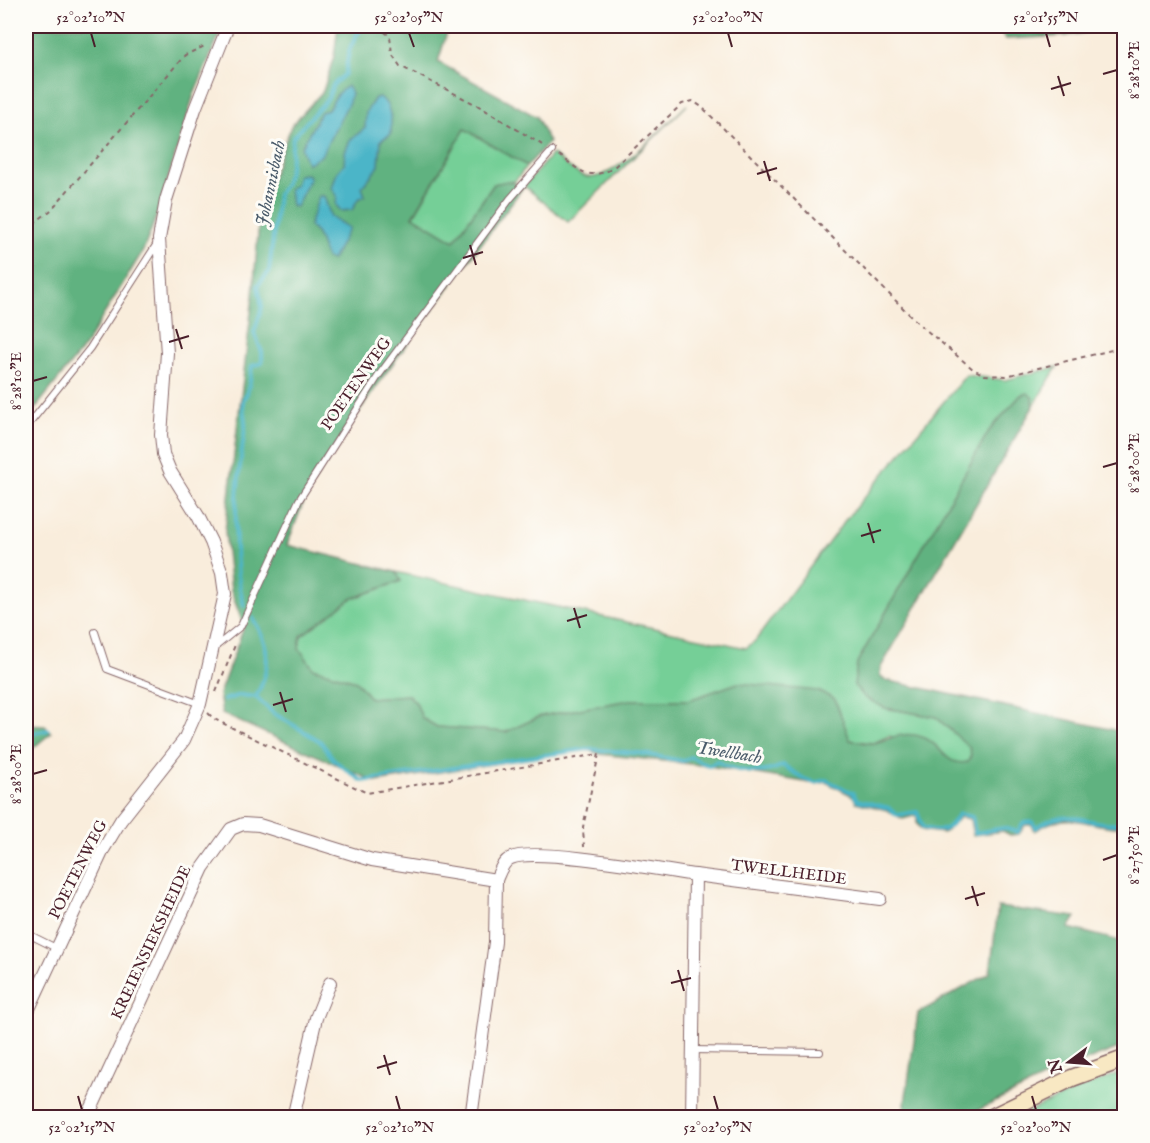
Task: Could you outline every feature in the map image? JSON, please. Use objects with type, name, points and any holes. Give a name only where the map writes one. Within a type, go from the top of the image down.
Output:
[{"type":"street","name":"POETENWEG","points":[[26,1015],[103,850],[120,820],[184,740],[200,704],[225,594],[222,573],[198,516],[170,471],[161,435],[167,353],[159,239],[166,200],[191,120],[228,26]]},
{"type":"street","name":"KREIENSIEKSHEIDE","points":[[87,1118],[203,868],[231,829],[243,824],[259,825],[372,860],[496,880]]},
{"type":"street","points":[[471,1118],[495,942],[496,880],[510,858],[522,855],[585,859],[695,875],[692,1118]]},
{"type":"street","name":"TWELLHEIDE","points":[[695,875],[880,899]]},
{"type":"street","points":[[293,1118],[316,1018],[330,983]]},
{"type":"street","points":[[990,1118],[1072,1078],[1125,1059]]},
{"type":"lane","name":"POETENWEG","points":[[212,649],[241,626],[299,500],[322,459],[379,375],[510,199],[552,151]]},
{"type":"lane","name":"POETENWEG","points":[[26,428],[90,348],[159,239]]},
{"type":"lane","points":[[95,633],[107,669],[200,704]]},
{"type":"lane","points":[[26,933],[56,948]]},
{"type":"lane","points":[[692,1050],[820,1052]]},
{"type":"path","points":[[377,26],[390,36],[392,54],[400,66],[477,105],[587,175],[598,175],[612,169],[682,104],[693,102],[702,107],[920,325],[973,369],[985,375],[1006,376],[1125,347]]},
{"type":"path","points":[[26,230],[50,212],[186,55],[222,39]]},
{"type":"path","points":[[241,626],[219,690],[200,704],[214,719],[367,793],[598,754],[583,827],[585,859]]},
{"type":"green space","points":[[26,26],[223,26],[193,97],[157,215],[143,251],[84,347],[26,420]]},
{"type":"green space","points":[[338,26],[449,26],[438,62],[537,117],[549,142],[527,166],[465,129],[413,216],[454,241],[494,184],[507,181],[524,186],[383,377],[325,462],[305,498],[287,545],[396,572],[401,581],[351,599],[301,636],[299,648],[313,668],[356,681],[370,698],[408,695],[416,703],[422,718],[437,727],[506,732],[541,716],[630,700],[689,700],[738,683],[818,691],[835,699],[850,740],[874,743],[899,736],[917,736],[931,742],[949,759],[960,763],[968,762],[971,755],[969,747],[936,717],[885,708],[865,698],[854,685],[857,663],[989,431],[1021,395],[1028,393],[1033,398],[1033,407],[881,667],[880,675],[885,680],[1124,732],[1124,820],[1119,827],[1066,820],[1046,824],[1035,831],[1032,825],[1025,825],[1019,834],[1010,835],[1003,831],[973,835],[970,819],[961,817],[946,831],[933,832],[922,830],[917,824],[917,815],[903,819],[887,810],[856,802],[853,796],[826,782],[816,784],[709,766],[599,754],[587,749],[376,782],[222,714],[219,694],[244,627],[231,591],[225,531],[253,295],[260,209],[291,126],[323,91],[334,56]]},
{"type":"green space","points":[[995,26],[1124,26],[1066,36],[1006,39]]},
{"type":"green space","points":[[687,105],[568,222],[524,186],[552,154],[583,176],[598,176],[610,171],[639,150]]},
{"type":"green space","points":[[465,129],[527,166],[515,181],[494,184],[454,241],[413,217]]},
{"type":"green space","points":[[1057,367],[1033,407],[1033,398],[1021,395],[989,431],[857,663],[885,708],[936,717],[969,747],[971,755],[968,762],[959,764],[949,761],[939,749],[889,736],[873,743],[850,740],[738,683],[689,700],[630,700],[541,716],[506,732],[437,727],[422,718],[416,703],[409,695],[370,698],[356,681],[313,668],[299,648],[301,636],[351,599],[401,581],[396,572],[746,648],[755,641],[846,519],[966,375],[1005,380]]},
{"type":"green space","points":[[26,725],[45,726],[51,733],[28,752],[26,751]]},
{"type":"green space","points":[[998,907],[1076,917],[1069,928],[1124,942],[1124,1046],[1057,1072],[964,1117],[903,1117],[918,1013],[990,973]]},
{"type":"green space","points":[[1124,1071],[1124,1117],[1017,1117],[1069,1093]]},
{"type":"water","points":[[347,86],[351,93],[349,102],[321,156],[307,164],[301,148],[321,112],[328,110],[338,93]]},
{"type":"water","points":[[380,97],[389,109],[391,134],[381,140],[379,166],[362,187],[365,196],[358,199],[352,210],[341,211],[336,205],[337,196],[332,188],[337,172],[344,164],[345,152],[350,140],[365,128],[366,112],[375,98]]},
{"type":"water","points":[[307,174],[310,178],[296,207],[291,206],[289,189],[295,185],[298,175]]},
{"type":"water","points":[[319,196],[324,196],[331,217],[349,228],[332,260],[326,258],[317,234],[309,226]]},
{"type":"waterway","name":"Johannisbach","points":[[244,606],[237,563],[236,517],[245,428],[243,400],[247,394],[252,366],[262,363],[262,352],[254,333],[262,307],[258,285],[269,272],[278,194],[285,184],[290,167],[293,137],[328,98],[333,85],[345,74],[349,51],[364,26]]},
{"type":"waterway","name":"Johannisbach","points":[[253,618],[263,638],[267,657],[265,676],[256,697]]},
{"type":"waterway","name":"Twellbach","points":[[224,700],[240,695],[256,697],[273,713],[320,741],[335,761],[362,781],[587,749],[638,753],[683,761],[691,757],[709,766],[717,761],[750,772],[767,771],[783,765],[804,779],[815,783],[826,780],[853,793],[857,800],[889,808],[897,815],[917,812],[923,828],[936,830],[948,828],[959,814],[972,817],[975,833],[1004,828],[1018,832],[1023,823],[1032,822],[1036,828],[1057,818],[1066,817],[1117,824],[1124,816]]},
{"type":"waterway","name":"Johannisbach","points":[[26,735],[48,730]]}]
